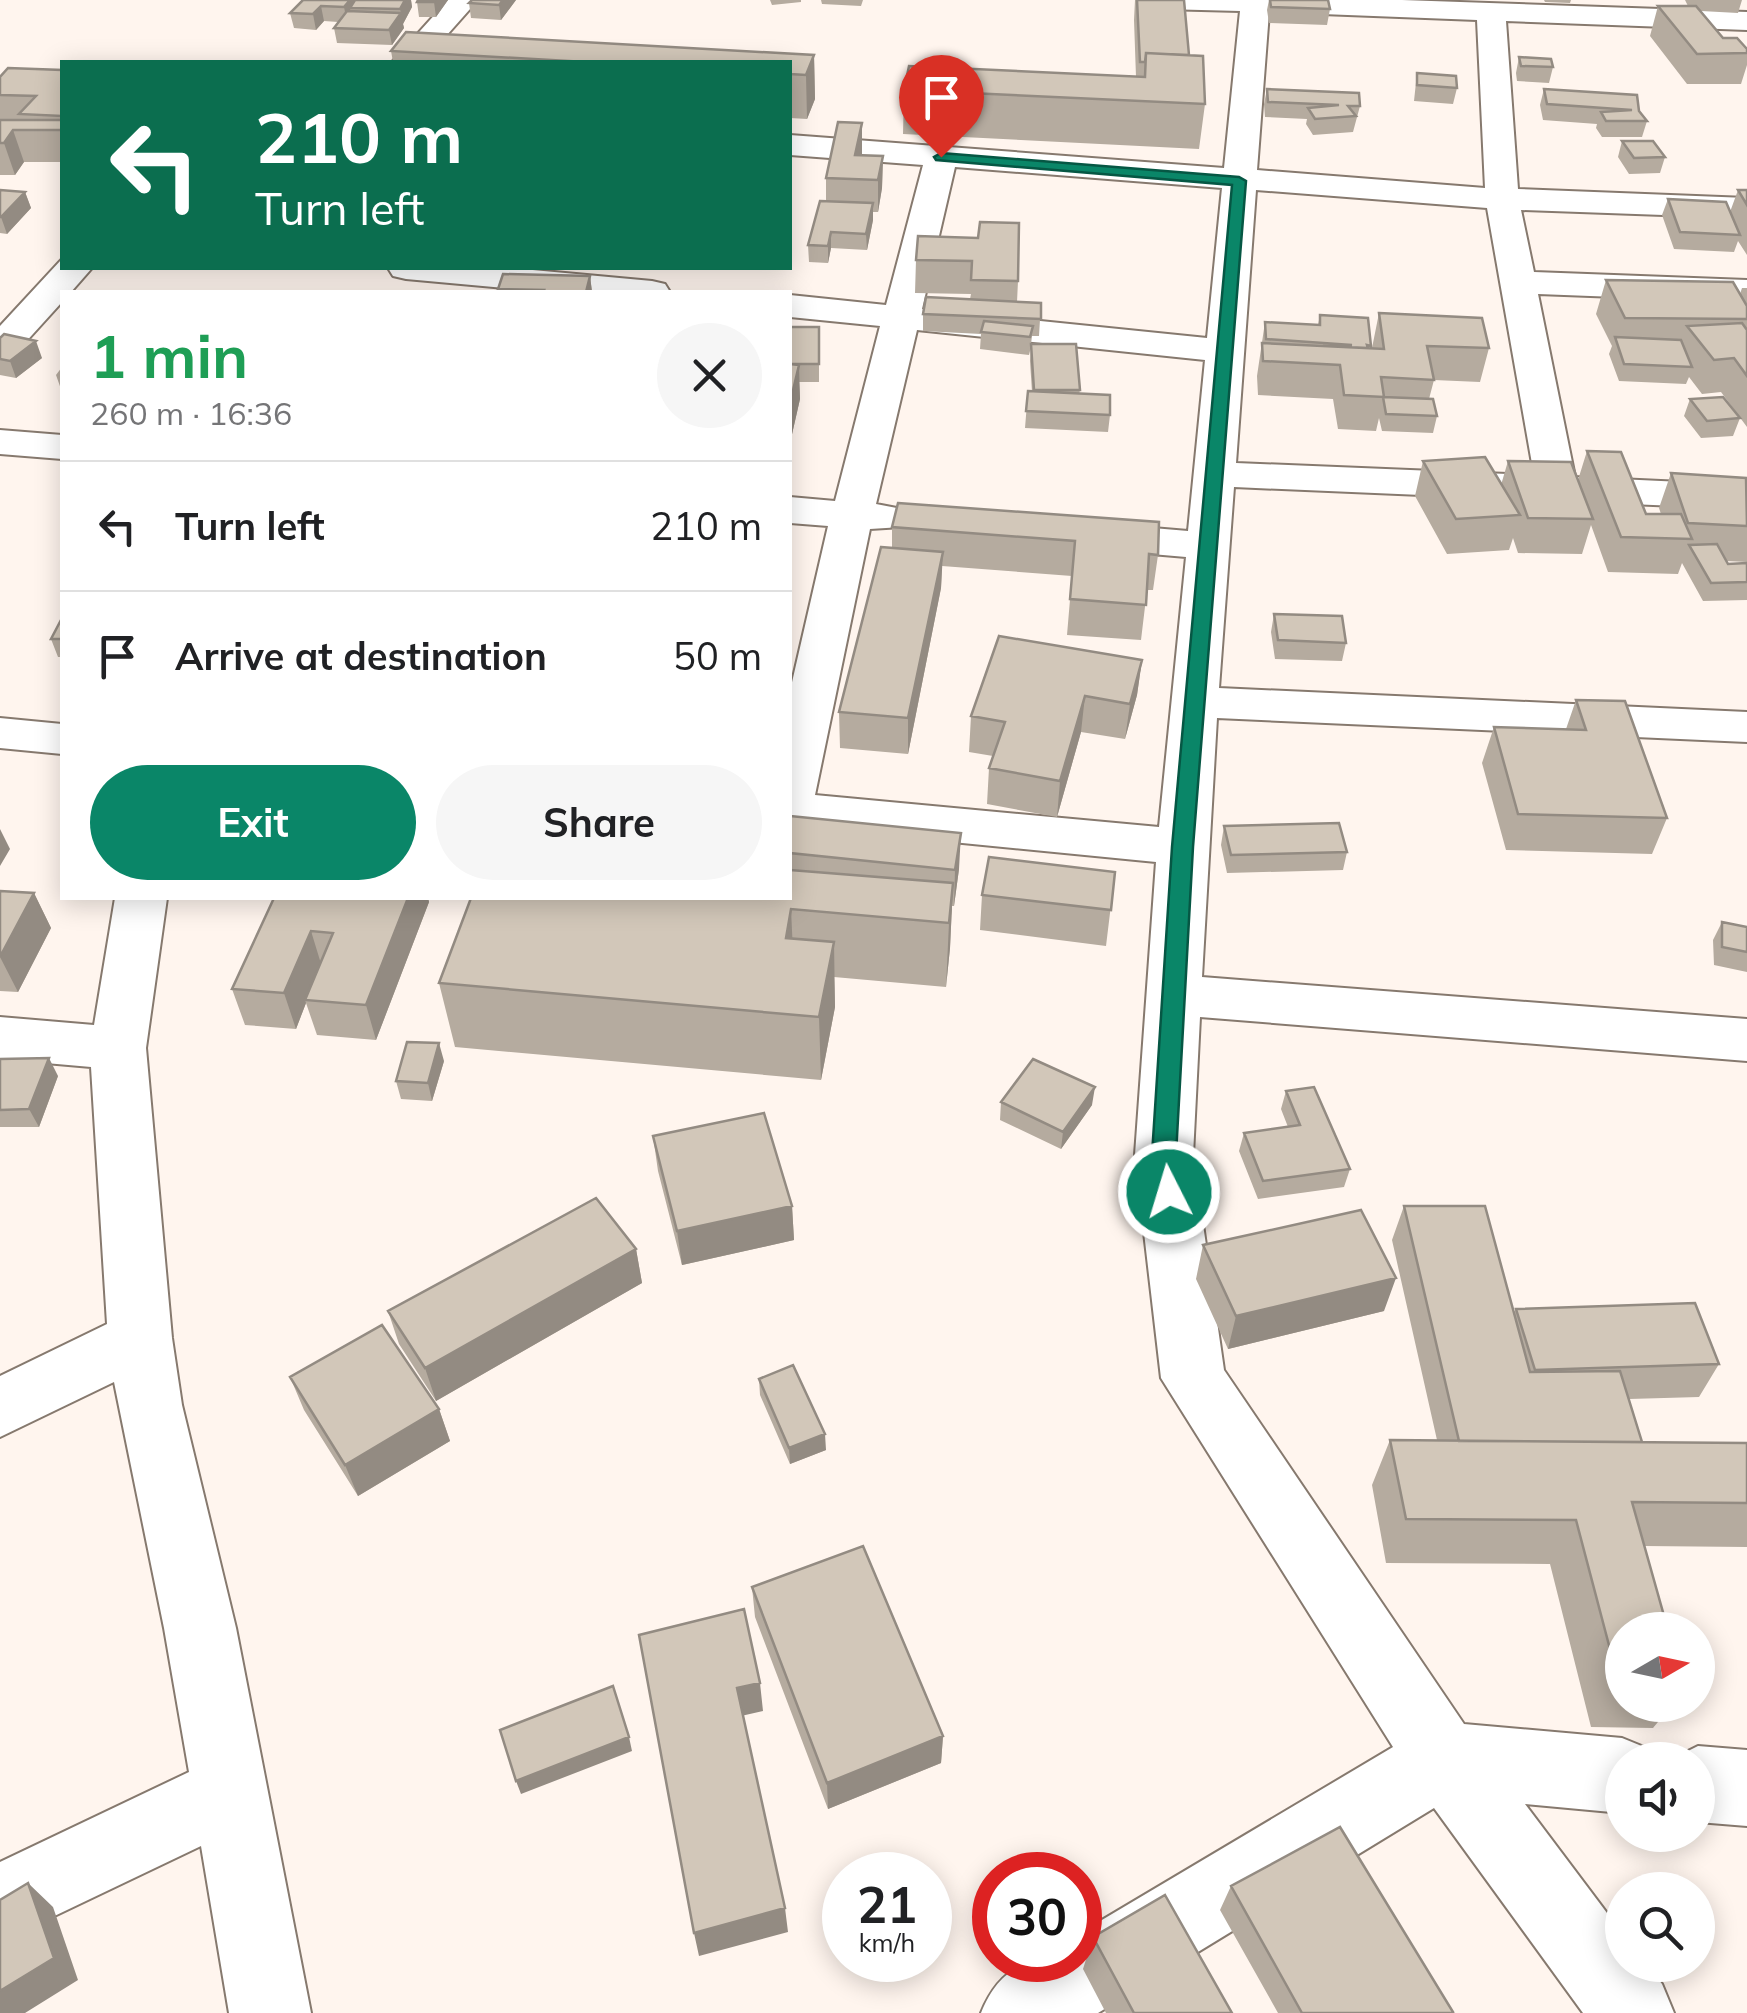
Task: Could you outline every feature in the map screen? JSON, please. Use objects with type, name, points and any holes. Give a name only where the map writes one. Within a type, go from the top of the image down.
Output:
[{"type":"street","points":[[409,60],[464,0]]},
{"type":"street","points":[[1162,0],[1344,3],[1491,13],[1658,10],[1747,21]]},
{"type":"street","points":[[1255,4],[1182,847],[1164,1155],[1194,1378],[1444,1759],[1633,2013]]},
{"type":"street","points":[[1491,13],[1502,199],[1557,491]]},
{"type":"street","points":[[792,145],[1502,199],[1747,208]]},
{"type":"street","points":[[792,788],[852,515],[941,157]]},
{"type":"street","points":[[0,348],[72,270]]},
{"type":"street","points":[[426,270],[632,290]]},
{"type":"street","points":[[1518,282],[1747,291]]},
{"type":"street","points":[[792,306],[1226,351]]},
{"type":"street","points":[[0,442],[60,447]]},
{"type":"street","points":[[1216,474],[1747,497]]},
{"type":"street","points":[[792,510],[932,522]]},
{"type":"street","points":[[1051,532],[1210,546]]},
{"type":"street","points":[[1196,702],[1747,727]]},
{"type":"street","points":[[0,734],[60,740]]},
{"type":"street","points":[[792,809],[1182,847]]},
{"type":"street","points":[[141,900],[118,1048],[140,1338],[149,1406],[200,1628],[270,2013]]},
{"type":"street","points":[[1176,994],[1747,1040]]},
{"type":"street","points":[[0,1038],[118,1048]]},
{"type":"street","points":[[0,1408],[140,1338]]},
{"type":"street","points":[[1022,2013],[1444,1759],[1605,1774]]},
{"type":"street","points":[[1715,1785],[1747,1788]]},
{"type":"street","points":[[0,1904],[228,1793]]},
{"type":"building","points":[[303,0],[350,0],[344,7],[321,6],[313,14],[290,13]]},
{"type":"building","points":[[355,0],[405,0],[400,9],[350,8]]},
{"type":"building","points":[[503,0],[499,5],[469,3]]},
{"type":"building","points":[[1137,0],[1184,0],[1189,55],[1146,53],[1145,62],[1140,62]]},
{"type":"building","points":[[1270,0],[1328,0],[1330,9],[1271,7]]},
{"type":"building","points":[[1658,6],[1696,6],[1723,38],[1737,38],[1747,53],[1697,54]]},
{"type":"building","points":[[347,11],[401,13],[389,30],[334,28]]},
{"type":"building","points":[[406,32],[814,55],[806,75],[792,74],[792,60],[551,60],[391,51]]},
{"type":"building","points":[[1146,53],[1203,56],[1205,104],[904,90],[909,66],[1145,77]]},
{"type":"building","points":[[1519,57],[1551,59],[1553,67],[1521,66]]},
{"type":"building","points":[[8,68],[60,70],[60,116],[19,114],[36,96],[0,95],[0,77]]},
{"type":"building","points":[[1417,73],[1456,76],[1457,88],[1417,85]]},
{"type":"building","points":[[1267,89],[1359,93],[1360,106],[1348,106],[1356,116],[1315,119],[1308,108],[1339,105],[1268,102]]},
{"type":"building","points":[[1544,89],[1637,95],[1639,111],[1647,121],[1606,121],[1601,112],[1632,110],[1547,104]]},
{"type":"building","points":[[0,120],[60,120],[60,130],[13,130],[0,143]]},
{"type":"building","points":[[838,122],[862,123],[855,155],[883,156],[878,180],[826,178]]},
{"type":"building","points":[[1622,141],[1653,141],[1665,157],[1634,158]]},
{"type":"building","points":[[0,190],[25,192],[1,217],[0,217]]},
{"type":"building","points":[[1738,190],[1747,190],[1747,205]]},
{"type":"building","points":[[1668,199],[1726,202],[1740,235],[1680,232]]},
{"type":"building","points":[[820,201],[873,203],[866,234],[831,232],[828,246],[808,245]]},
{"type":"building","points":[[980,222],[1019,223],[1018,281],[971,280],[972,261],[916,260],[918,236],[978,238]]},
{"type":"building","points":[[503,274],[590,276],[586,290],[498,289]]},
{"type":"building","points":[[1606,280],[1733,282],[1747,306],[1747,319],[1625,318]]},
{"type":"building","points":[[926,297],[1041,303],[1041,319],[923,314]]},
{"type":"building","points":[[1379,313],[1482,318],[1489,348],[1427,346],[1434,380],[1381,377],[1384,397],[1344,395],[1340,365],[1263,361],[1262,343],[1384,349]]},
{"type":"building","points":[[1320,315],[1368,318],[1371,346],[1323,346],[1352,345],[1266,339],[1265,322],[1320,325]]},
{"type":"building","points":[[984,321],[1033,326],[1030,337],[981,332]]},
{"type":"building","points":[[1742,323],[1747,330],[1747,376],[1734,358],[1714,360],[1687,326]]},
{"type":"building","points":[[792,327],[819,327],[819,364],[792,364]]},
{"type":"building","points":[[4,334],[36,341],[10,361],[0,359],[0,338]]},
{"type":"building","points":[[1615,337],[1681,340],[1692,367],[1624,364]]},
{"type":"building","points":[[1031,344],[1076,344],[1080,390],[1034,390]]},
{"type":"building","points":[[792,364],[799,365],[792,395]]},
{"type":"building","points":[[1028,391],[1110,395],[1110,415],[1026,411]]},
{"type":"building","points":[[1383,397],[1433,399],[1437,416],[1386,414]]},
{"type":"building","points":[[1723,397],[1740,418],[1707,421],[1690,399]]},
{"type":"building","points":[[1587,451],[1621,452],[1646,514],[1681,514],[1692,539],[1621,537]]},
{"type":"building","points":[[1485,457],[1520,515],[1456,519],[1423,461]]},
{"type":"building","points":[[1508,461],[1571,462],[1593,519],[1528,518]]},
{"type":"building","points":[[1671,473],[1746,478],[1747,526],[1688,523]]},
{"type":"building","points":[[898,503],[1159,522],[1158,555],[1149,554],[1146,605],[1070,599],[1075,541],[892,527]]},
{"type":"building","points":[[1717,544],[1728,564],[1747,563],[1747,582],[1711,583],[1689,545]]},
{"type":"building","points":[[881,547],[943,552],[908,718],[839,712]]},
{"type":"building","points":[[1274,614],[1342,616],[1346,643],[1278,640]]},
{"type":"building","points":[[60,622],[60,639],[51,639]]},
{"type":"building","points":[[999,636],[1142,660],[1130,704],[1085,696],[1060,781],[989,768],[1005,722],[971,716]]},
{"type":"building","points":[[1576,700],[1625,701],[1667,818],[1518,814],[1494,727],[1586,730]]},
{"type":"building","points":[[792,816],[961,833],[955,870],[792,853]]},
{"type":"building","points":[[1339,823],[1347,852],[1231,855],[1224,826]]},
{"type":"building","points":[[989,857],[1115,872],[1111,910],[982,895]]},
{"type":"building","points":[[792,870],[953,883],[949,923],[791,909],[786,938],[834,942],[819,1017],[439,983],[470,900],[792,900]]},
{"type":"building","points":[[0,891],[34,893],[0,957]]},
{"type":"building","points":[[273,900],[407,900],[366,1005],[305,1000],[333,933],[311,931],[284,993],[232,989]]},
{"type":"building","points":[[1722,922],[1747,927],[1747,952],[1722,947]]},
{"type":"building","points":[[407,1042],[439,1043],[428,1083],[396,1081]]},
{"type":"building","points":[[49,1058],[29,1109],[0,1110],[0,1059]]},
{"type":"building","points":[[1033,1059],[1095,1087],[1063,1132],[1001,1102]]},
{"type":"building","points":[[1314,1087],[1350,1169],[1263,1181],[1244,1133],[1300,1125],[1286,1091]]},
{"type":"building","points":[[764,1113],[792,1206],[677,1231],[653,1136]]},
{"type":"building","points":[[596,1198],[636,1249],[425,1368],[388,1311]]},
{"type":"building","points":[[1404,1206],[1485,1206],[1530,1372],[1620,1371],[1642,1442],[1459,1441]]},
{"type":"building","points":[[1361,1210],[1396,1278],[1236,1316],[1203,1245]]},
{"type":"building","points":[[1695,1303],[1719,1364],[1535,1370],[1516,1309]]},
{"type":"building","points":[[382,1325],[439,1409],[345,1465],[290,1377]]},
{"type":"building","points":[[793,1365],[825,1434],[789,1448],[759,1379]]},
{"type":"building","points":[[1390,1440],[1747,1443],[1747,1503],[1632,1502],[1663,1612],[1605,1612],[1605,1630],[1576,1520],[1406,1519]]},
{"type":"building","points":[[863,1546],[943,1736],[827,1783],[752,1587]]},
{"type":"building","points":[[744,1609],[760,1683],[737,1688],[785,1908],[694,1933],[639,1635]]},
{"type":"building","points":[[613,1686],[629,1737],[516,1781],[500,1730]]},
{"type":"building","points":[[1340,1827],[1453,2012],[1302,2013],[1231,1886]]},
{"type":"building","points":[[28,1883],[54,1958],[0,1991],[0,1900]]},
{"type":"building","points":[[1165,1895],[1232,2013],[1134,2013],[1102,1954],[1102,1932]]},
{"type":"route","points":[[941,157],[1239,181],[1182,847],[1164,1155],[1169,1192]]}]
